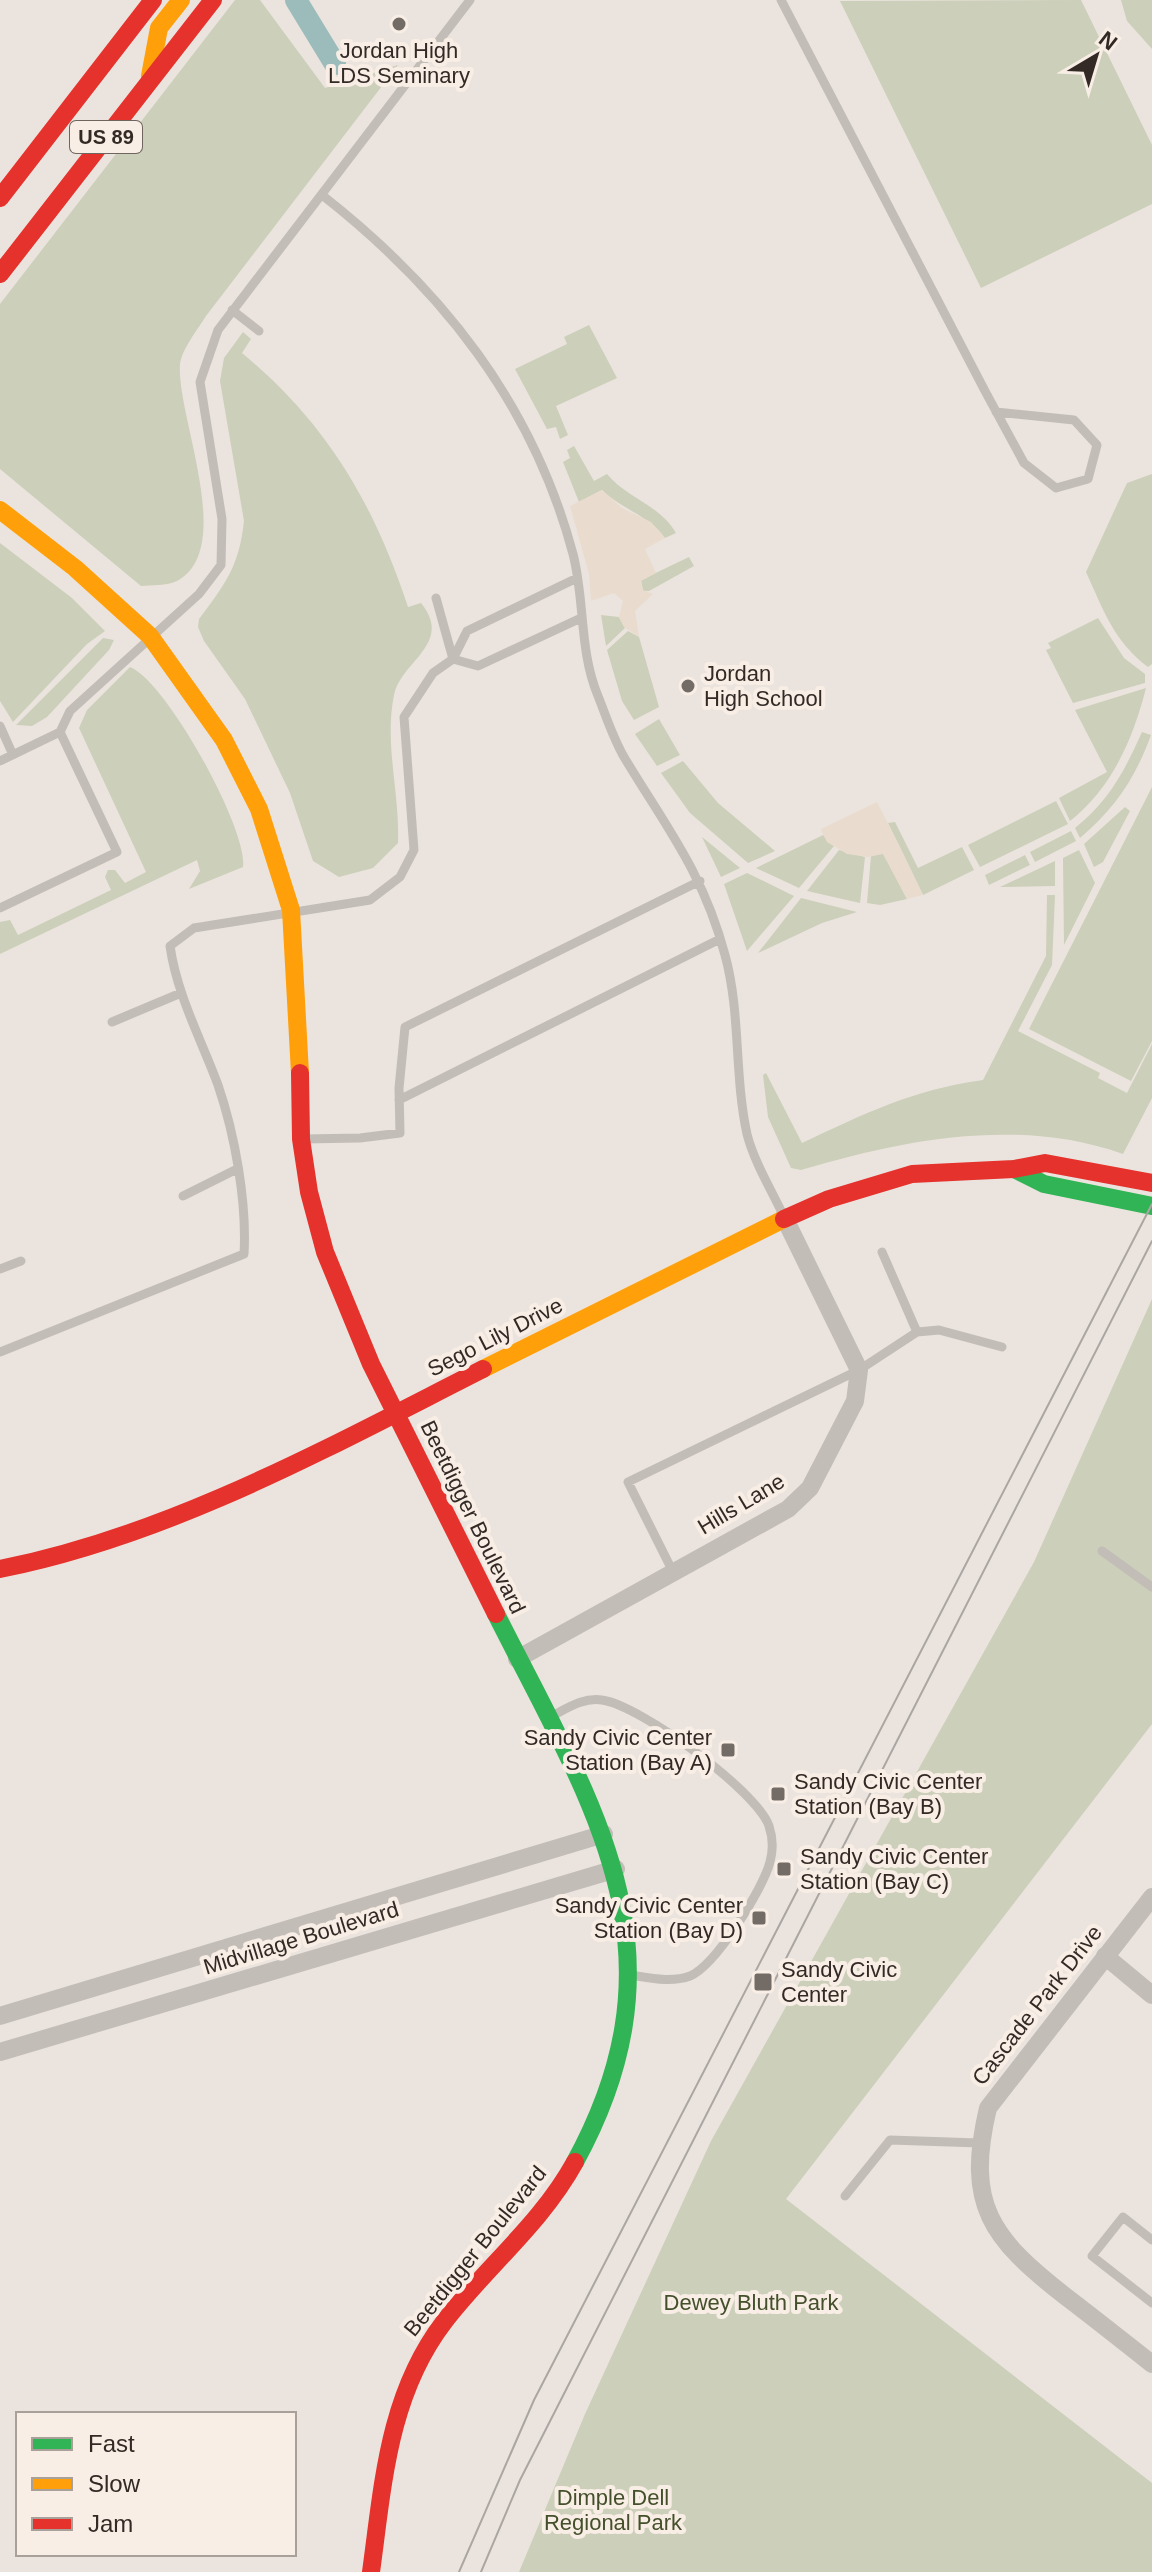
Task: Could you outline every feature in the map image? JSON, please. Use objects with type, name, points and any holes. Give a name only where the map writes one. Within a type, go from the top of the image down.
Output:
[{"type":"street","name":"US 89","points":[[0,198],[153,0]]},
{"type":"street","points":[[149,82],[159,28],[181,0]]},
{"type":"street","name":"US 89","points":[[0,274],[213,0]]},
{"type":"street","name":"Beetdigger Boulevard","points":[[0,510],[75,568],[150,636],[202,705],[240,770],[269,834],[291,910],[298,994],[301,1139],[325,1252],[352,1323],[395,1413],[604,1834],[627,1916],[630,1975],[616,2065],[581,2152],[534,2223],[437,2331],[408,2383],[383,2463],[371,2572]]},
{"type":"street","name":"Sego Lily Drive","points":[[0,1569],[70,1555],[202,1506],[395,1413],[784,1217],[842,1194],[912,1174],[1014,1169],[1045,1163],[1152,1183]]},
{"type":"street","name":"Sego Lily Drive","points":[[1014,1169],[1044,1184],[1152,1206]]},
{"type":"street","points":[[784,1217],[859,1370]]},
{"type":"street","name":"Hills Lane","points":[[517,1659],[788,1509],[810,1488],[855,1401],[859,1370]]},
{"type":"street","name":"Midvillage Boulevard","points":[[0,2016],[604,1834]]},
{"type":"street","name":"Midvillage Boulevard","points":[[0,2052],[616,1869]]},
{"type":"street","name":"Cascade Park Drive","points":[[1152,1897],[988,2108],[979,2143],[981,2185],[1001,2241],[1152,2364]]},
{"type":"street","points":[[1105,1956],[1152,1995]]},
{"type":"lane","points":[[0,761],[60,732],[70,711],[199,594],[221,565],[222,519],[200,382],[218,330],[470,0]]},
{"type":"lane","points":[[781,0],[996,412],[1024,463],[1056,488],[1088,479],[1097,445],[1074,420],[996,412]]},
{"type":"lane","points":[[322,195],[419,279],[479,353],[525,431],[542,467],[565,525],[577,578],[594,687],[623,755],[663,815],[700,881],[720,939],[733,1001],[738,1072],[748,1137],[784,1217]]},
{"type":"lane","points":[[232,310],[259,331]]},
{"type":"lane","points":[[0,1352],[244,1254],[246,1214],[219,1088],[174,974],[170,946],[194,928],[291,910],[370,900],[400,877],[414,850],[404,717],[433,673],[453,659],[467,631],[577,578]]},
{"type":"lane","points":[[436,598],[453,659]]},
{"type":"lane","points":[[453,659],[478,666],[581,618]]},
{"type":"lane","points":[[0,726],[13,755]]},
{"type":"lane","points":[[0,908],[117,852],[60,732]]},
{"type":"lane","points":[[301,1139],[360,1138],[400,1133],[399,1100],[405,1027],[700,881]]},
{"type":"lane","points":[[399,1100],[720,939]]},
{"type":"lane","points":[[112,1022],[181,993]]},
{"type":"lane","points":[[183,1196],[237,1169]]},
{"type":"lane","points":[[882,1252],[917,1332]]},
{"type":"lane","points":[[0,1269],[21,1261]]},
{"type":"lane","points":[[673,1572],[628,1482],[859,1370],[917,1332],[939,1330],[1002,1347]]},
{"type":"lane","points":[[1102,1551],[1152,1587]]},
{"type":"lane","points":[[548,1718],[580,1702],[599,1699],[644,1715],[747,1795],[769,1825],[772,1850],[766,1873],[709,1964],[679,1979],[630,1975]]},
{"type":"lane","points":[[845,2196],[890,2140],[979,2143]]},
{"type":"lane","points":[[1152,2240],[1123,2217],[1092,2256],[1152,2303]]},
{"type":"green space","points":[[235,0],[260,0],[325,88],[398,65],[206,316],[184,352],[180,364],[181,387],[200,480],[202,541],[194,565],[177,581],[141,586],[0,469],[0,304]]},
{"type":"green space","points":[[1081,0],[1152,145],[1152,204],[981,288],[840,1]]},
{"type":"green space","points":[[1121,0],[1152,0],[1152,49],[1127,21]]},
{"type":"green space","points":[[589,325],[617,378],[556,406],[568,435],[560,439],[556,427],[547,429],[515,369],[567,344],[564,337]]},
{"type":"green space","points":[[243,332],[251,339],[242,353],[299,408],[344,468],[380,534],[408,607],[421,603],[430,617],[432,630],[429,641],[399,683],[391,713],[398,843],[373,868],[339,877],[313,861],[290,793],[245,699],[204,641],[198,627],[199,619],[229,574],[242,537],[244,521],[220,381],[224,358]]},
{"type":"green space","points":[[574,446],[594,481],[607,474],[624,490],[661,515],[676,533],[665,538],[652,524],[602,490],[579,502],[563,462],[570,458],[567,450]]},
{"type":"green space","points":[[1152,474],[1152,664],[1148,667],[1118,636],[1086,572],[1127,483]]},
{"type":"green space","points":[[0,543],[72,598],[105,631],[87,644],[13,722],[0,701]]},
{"type":"green space","points":[[689,557],[694,566],[649,591],[643,591],[641,580]]},
{"type":"green space","points":[[601,615],[619,617],[625,628],[606,646]]},
{"type":"green space","points":[[1098,618],[1124,658],[1145,674],[1145,683],[1073,703],[1046,650],[1051,648],[1048,643]]},
{"type":"green space","points":[[628,631],[639,637],[659,707],[634,720],[622,701],[607,650]]},
{"type":"green space","points":[[103,638],[114,640],[109,650],[47,717],[32,726],[16,725]]},
{"type":"green space","points":[[130,667],[164,699],[202,758],[233,822],[243,867],[189,889],[200,871],[197,860],[0,954],[0,922],[10,920],[18,935],[111,890],[105,877],[108,870],[115,870],[125,883],[146,872],[79,728],[87,710]]},
{"type":"green space","points":[[1146,688],[1135,726],[1119,761],[1098,793],[1070,821],[1059,798],[1107,772],[1075,710]]},
{"type":"green space","points":[[659,719],[680,755],[657,766],[635,734]]},
{"type":"green space","points":[[1142,732],[1151,735],[1131,779],[1114,804],[1080,838],[1075,828],[1115,784]]},
{"type":"green space","points":[[683,761],[718,803],[775,851],[748,863],[690,813],[661,773]]},
{"type":"green space","points":[[1152,787],[1152,1041],[1131,1081],[1029,1029]]},
{"type":"green space","points":[[1056,801],[1068,824],[980,867],[968,845]]},
{"type":"green space","points":[[1125,807],[1130,811],[1103,862],[1094,867],[1084,844]]},
{"type":"green space","points":[[895,822],[918,868],[962,847],[974,870],[923,895],[888,823]]},
{"type":"green space","points":[[1071,831],[1076,841],[1035,862],[1030,852]]},
{"type":"green space","points":[[823,835],[834,846],[799,888],[756,868]]},
{"type":"green space","points":[[702,837],[740,868],[721,877]]},
{"type":"green space","points":[[839,850],[865,857],[860,903],[807,891]]},
{"type":"green space","points":[[1079,850],[1095,883],[1064,945],[1063,858]]},
{"type":"green space","points":[[883,853],[907,899],[880,905],[867,903],[871,856]]},
{"type":"green space","points":[[1025,855],[1030,865],[989,885],[985,875]]},
{"type":"green space","points":[[1055,861],[1055,886],[1000,887]]},
{"type":"green space","points":[[747,873],[794,896],[747,951],[724,884]]},
{"type":"green space","points":[[1047,895],[1055,895],[1052,965],[1018,1031],[1100,1073],[1098,1078],[1127,1093],[1152,1044],[1152,1098],[1123,1154],[1084,1143],[1043,1137],[962,1136],[880,1149],[801,1170],[791,1168],[768,1117],[763,1075],[766,1073],[802,1143],[911,1096],[983,1080],[1046,956]]},
{"type":"green space","points":[[801,898],[857,912],[822,923],[758,953]]},
{"type":"green space","name":"Dewey Bluth Park","points":[[1152,1299],[1152,1724],[786,2199],[1152,2483],[1152,2572],[519,2572],[585,2414],[711,2141],[1034,1562]]},
{"type":"shaded area","points":[[602,490],[622,508],[651,522],[665,538],[645,549],[656,573],[641,581],[643,590],[653,594],[635,611],[639,637],[624,627],[619,617],[623,601],[614,593],[591,601],[589,574],[570,506]]},
{"type":"shaded area","points":[[877,802],[923,895],[907,899],[883,854],[868,857],[847,854],[827,842],[822,832],[821,829]]},
{"type":"waterway","points":[[296,0],[335,64]]},
{"type":"tram line","points":[[459,2572],[534,2400],[1152,1204]]},
{"type":"tram line","points":[[481,2572],[520,2480],[1152,1241]]},
{"type":"traffic: fast","points":[[1014,1169],[1044,1184],[1152,1206]]},
{"type":"traffic: fast","points":[[496,1614],[565,1750],[594,1815],[615,1879],[627,1945],[626,2013],[609,2085],[575,2162]]},
{"type":"traffic: slow","points":[[150,76],[159,28],[181,0]]},
{"type":"traffic: slow","points":[[0,510],[75,568],[150,636],[224,740],[259,809],[291,910],[300,1073]]},
{"type":"traffic: slow","points":[[483,1369],[784,1219]]},
{"type":"traffic: jam","points":[[0,198],[153,0]]},
{"type":"traffic: jam","points":[[0,274],[213,0]]},
{"type":"traffic: jam","points":[[300,1073],[301,1139],[309,1192],[325,1252],[371,1364],[496,1614]]},
{"type":"traffic: jam","points":[[784,1219],[829,1199],[912,1174],[1014,1169],[1045,1163],[1152,1183]]},
{"type":"traffic: jam","points":[[0,1569],[64,1554],[126,1534],[248,1486],[483,1369]]},
{"type":"traffic: jam","points":[[371,2572],[391,2442],[399,2410],[425,2350],[460,2302],[546,2205],[575,2162]]},
{"type":"place","name":"Jordan High LDS Seminary","points":[[399,24]]},
{"type":"place","name":"Jordan High School","points":[[688,686]]},
{"type":"place","name":"Sandy Civic Center Station (Bay A)","points":[[728,1750]]},
{"type":"place","name":"Sandy Civic Center Station (Bay B)","points":[[778,1794]]},
{"type":"place","name":"Sandy Civic Center Station (Bay C)","points":[[784,1869]]},
{"type":"place","name":"Sandy Civic Center Station (Bay D)","points":[[759,1918]]},
{"type":"place","name":"Sandy Civic Center","points":[[763,1982]]},
{"type":"park label","name":"Dimple Dell Regional Park","points":[[613,2510]]}]
